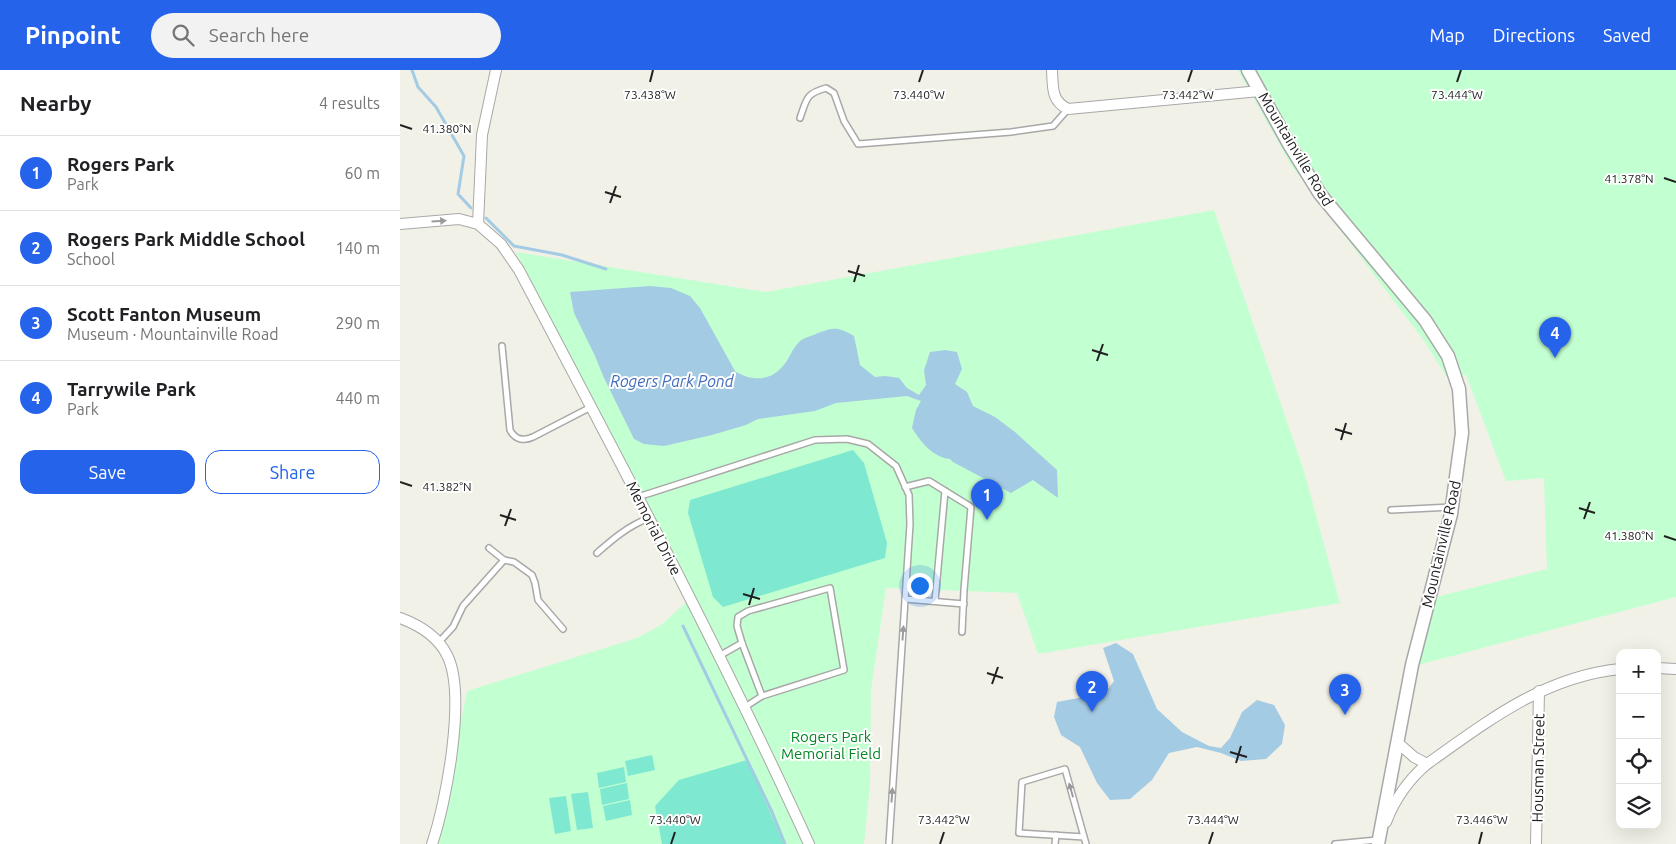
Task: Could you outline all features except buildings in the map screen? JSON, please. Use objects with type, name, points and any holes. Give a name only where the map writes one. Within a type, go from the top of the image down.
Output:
[{"type":"street","points":[[400,224],[459,220],[478,224],[482,135],[496,70]]},
{"type":"street","points":[[1052,70],[1054,94],[1064,107],[1260,90]]},
{"type":"street","name":"Mountainville Road","points":[[1248,70],[1289,144],[1320,194],[1424,320],[1448,356],[1459,389],[1462,433],[1452,507],[1412,666],[1378,842]]},
{"type":"street","name":"Memorial Drive","points":[[478,224],[501,244],[519,270],[638,496],[719,656],[809,844]]},
{"type":"street","points":[[400,618],[414,623],[439,642],[448,656],[454,677],[456,700],[453,743],[445,789],[432,844]]},
{"type":"street","points":[[1661,668],[1676,669]]},
{"type":"street","points":[[1378,842],[1390,812],[1402,790],[1427,764],[1498,715],[1539,691],[1596,672],[1616,670]]},
{"type":"street","name":"Housman Street","points":[[1536,844],[1539,691]]},
{"type":"street","points":[[1398,744],[1404,750],[1427,764]]},
{"type":"lane","points":[[800,118],[807,98],[813,92],[826,88],[834,93],[844,120],[858,144],[1011,132],[1053,126],[1064,107]]},
{"type":"lane","points":[[502,346],[510,430],[519,439],[526,440],[591,406]]},
{"type":"lane","points":[[638,496],[814,440],[847,439],[868,444],[896,466],[909,494],[910,524],[889,844]]},
{"type":"lane","points":[[905,487],[929,482],[971,506],[962,632]]},
{"type":"lane","points":[[935,601],[946,491]]},
{"type":"lane","points":[[1391,510],[1452,507]]},
{"type":"lane","points":[[597,553],[635,523],[649,518]]},
{"type":"lane","points":[[489,548],[504,560],[514,562],[532,575],[538,600],[563,629]]},
{"type":"lane","points":[[439,642],[453,626],[463,606],[504,560]]},
{"type":"lane","points":[[744,708],[762,696],[844,670],[830,588],[748,611],[738,617],[737,626],[742,643],[762,696]]},
{"type":"lane","points":[[905,599],[964,604]]},
{"type":"lane","points":[[719,656],[742,643]]},
{"type":"lane","points":[[1084,837],[1019,833],[1022,782],[1065,769],[1086,844]]},
{"type":"lane","points":[[1055,844],[1056,835]]},
{"type":"lane","points":[[1335,844],[1378,842]]},
{"type":"green space","points":[[1238,70],[1676,70],[1676,597],[1414,666],[1432,598],[1547,569],[1544,478],[1506,481],[1466,375],[1446,376],[1425,342],[1291,165]]},
{"type":"green space","name":"Rogers Park Memorial Field","points":[[1214,210],[1304,471],[1340,603],[1038,654],[1017,593],[886,588],[871,690],[870,785],[864,844],[437,844],[467,691],[637,638],[661,625],[693,596],[651,511],[516,252],[766,292]]},
{"type":"green space","points":[[853,450],[864,463],[887,543],[885,558],[723,607],[713,597],[688,513],[690,500]]},
{"type":"green space","points":[[652,755],[655,770],[628,776],[625,761]]},
{"type":"green space","points":[[747,760],[784,844],[662,844],[655,806],[679,780]]},
{"type":"green space","points":[[624,767],[626,782],[599,788],[597,773]]},
{"type":"green space","points":[[627,783],[629,799],[602,805],[600,789]]},
{"type":"green space","points":[[588,792],[593,828],[577,830],[571,794]]},
{"type":"green space","points":[[566,796],[571,831],[555,834],[549,798]]},
{"type":"green space","points":[[630,800],[632,815],[606,821],[603,806]]},
{"type":"water","name":"Rogers Park Pond","points":[[650,286],[671,288],[690,296],[700,308],[735,371],[747,377],[760,378],[772,375],[783,366],[800,341],[824,331],[836,329],[854,336],[860,365],[875,377],[899,378],[907,388],[919,395],[926,385],[924,370],[930,352],[945,350],[957,352],[962,369],[955,384],[967,392],[973,406],[995,417],[1015,432],[1057,470],[1058,498],[1033,480],[1011,493],[950,459],[932,452],[912,428],[916,410],[921,401],[907,396],[836,403],[815,411],[758,419],[746,425],[712,435],[664,446],[644,444],[634,439],[574,313],[570,292]]},
{"type":"water","points":[[1116,643],[1133,654],[1157,709],[1182,732],[1209,746],[1221,748],[1230,738],[1242,712],[1257,700],[1274,705],[1285,725],[1282,744],[1266,759],[1241,761],[1221,753],[1197,747],[1169,753],[1152,780],[1130,799],[1110,800],[1097,783],[1080,747],[1061,735],[1054,717],[1057,702],[1105,693],[1114,681],[1103,648]]},
{"type":"waterway","points":[[412,70],[418,87],[436,107],[464,156],[458,194],[471,208]]},
{"type":"waterway","points":[[486,218],[514,246],[562,255],[606,269]]},
{"type":"waterway","points":[[683,626],[772,812],[785,844]]},
{"type":"place","name":"Tarrywile Park","points":[[1555,358]]},
{"type":"place","name":"Rogers Park","points":[[987,520]]},
{"type":"place","name":"Rogers Park Middle School","points":[[1092,712]]},
{"type":"place","name":"Scott Fanton Museum","points":[[1345,715]]}]
